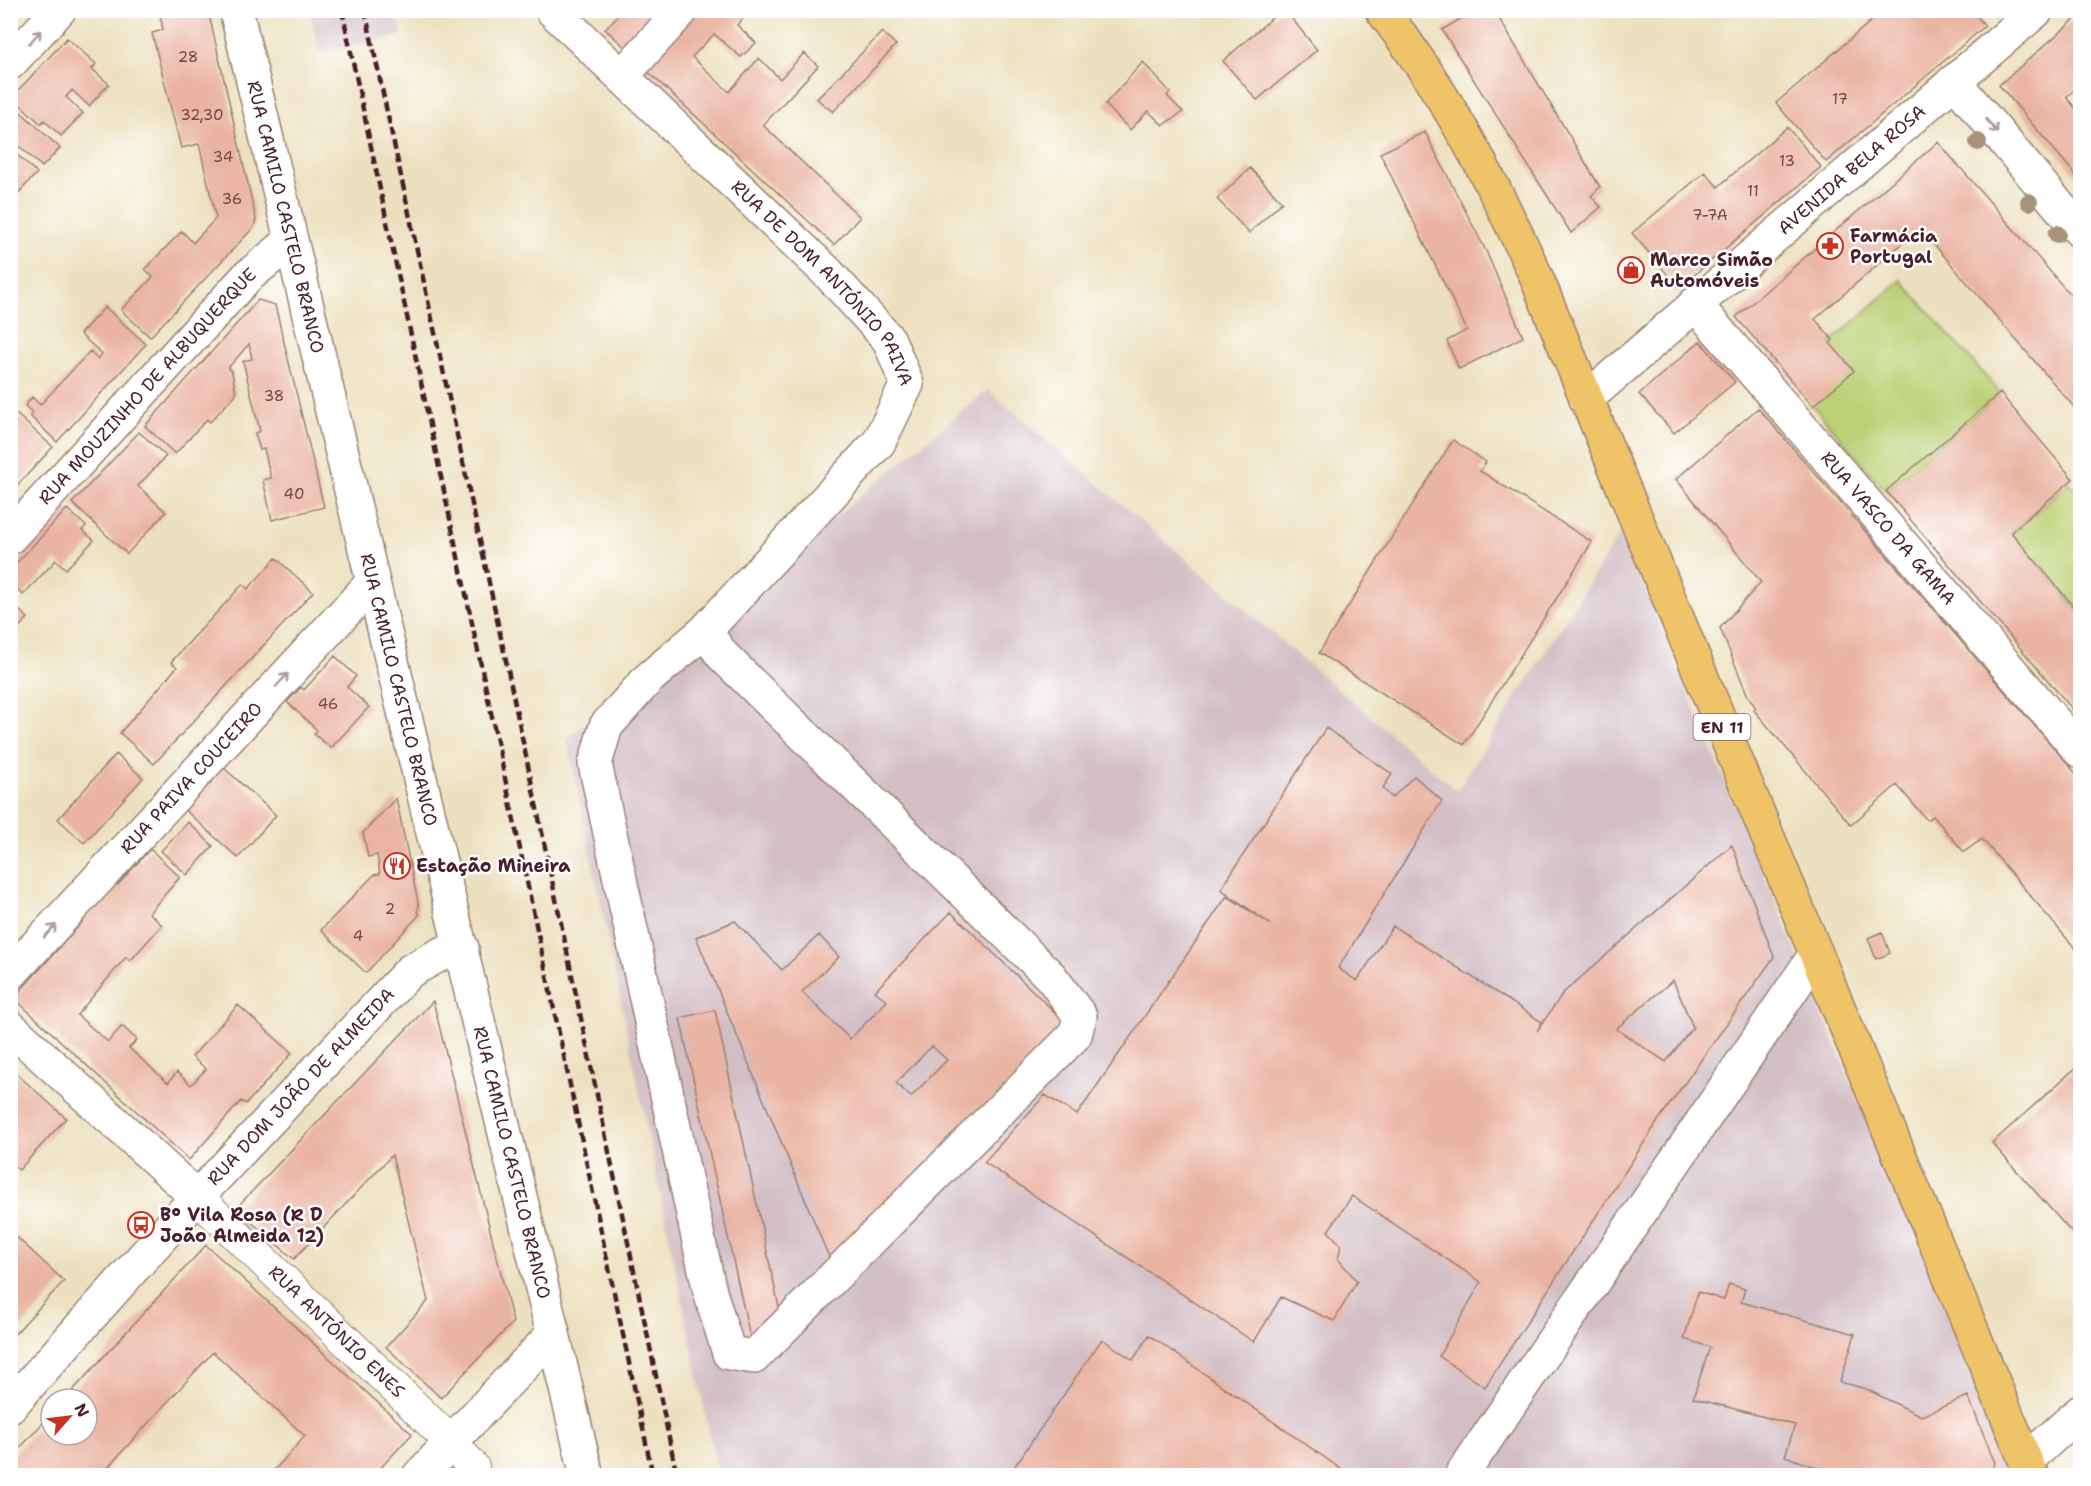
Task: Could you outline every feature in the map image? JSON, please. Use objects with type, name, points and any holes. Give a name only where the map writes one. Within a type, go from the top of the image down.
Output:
[{"type":"main road","name":"EN 11","points":[[1382,10],[1422,61],[1474,149],[1535,274],[2029,1468]]},
{"type":"street","points":[[10,63],[59,10]]},
{"type":"street","name":"RUA CAMILO CASTELO BRANCO","points":[[236,10],[587,1476]]},
{"type":"street","name":"RUA DE DOM ANTÓNIO PAIVA","points":[[552,10],[828,273],[890,340],[907,384],[879,442],[705,631],[648,679],[606,726],[595,764],[710,1292],[729,1353],[754,1357],[1075,1035],[1080,1016],[1051,977],[723,656],[705,631]]},
{"type":"street","points":[[622,75],[682,10]]},
{"type":"street","name":"AVENIDA BELA ROSA","points":[[1586,399],[2037,10]]},
{"type":"street","points":[[1954,81],[2080,231]]},
{"type":"street","name":"RUA MOUZINHO DE ALBUQUERQUE","points":[[10,537],[246,277],[291,242]]},
{"type":"street","name":"RUA VASCO DA GAMA","points":[[1695,304],[2080,751]]},
{"type":"street","name":"RUA PAIVA COUCEIRO","points":[[10,974],[372,583]]},
{"type":"street","name":"RUA DOM JOÃO DE ALMEIDA","points":[[10,1406],[197,1197],[411,971],[441,954],[462,948]]},
{"type":"street","points":[[1461,1476],[1816,954]]},
{"type":"street","name":"RUA ANTÓNIO ENES","points":[[10,1027],[197,1197],[451,1442],[473,1467]]},
{"type":"street","points":[[419,1476],[553,1335]]},
{"type":"street","points":[[2029,1468],[2080,1412]]},
{"type":"shaded area","points":[[310,11],[397,11],[402,35],[319,53]]},
{"type":"shaded area","points":[[988,390],[1457,791],[1621,532],[2015,1475],[718,1475],[567,739]]},
{"type":"green space","points":[[1901,280],[2000,393],[1886,491],[1813,406],[1830,343]]},
{"type":"green space","points":[[2069,483],[2080,496],[2080,613],[2011,533]]},
{"type":"building","points":[[10,10],[22,10],[10,23]]},
{"type":"building","points":[[159,10],[208,10],[256,219],[254,227],[150,337],[121,310],[153,277],[145,269],[182,231],[193,243],[216,218],[199,144],[181,148],[152,33],[163,30]]},
{"type":"building","points":[[615,10],[657,10],[659,13],[627,49],[605,29],[619,14]]},
{"type":"building","points":[[700,10],[751,10],[737,25],[756,43],[741,57],[714,34],[692,57],[729,92],[759,58],[780,79],[804,53],[818,66],[763,125],[860,217],[834,245],[645,69]]},
{"type":"building","points":[[1281,10],[1285,10],[1317,50],[1257,100],[1223,61]]},
{"type":"building","points":[[1475,10],[1494,10],[1600,187],[1591,196],[1601,207],[1571,233],[1442,30]]},
{"type":"building","points":[[1884,10],[1972,10],[1985,26],[1826,162],[1776,103]]},
{"type":"building","points":[[1990,10],[2003,10],[1996,17]]},
{"type":"building","points":[[2080,15],[2080,85],[2066,97],[2080,114],[2080,180],[1999,85]]},
{"type":"building","points":[[882,32],[896,45],[833,112],[817,99]]},
{"type":"building","points":[[67,38],[96,64],[92,69],[109,84],[89,106],[72,90],[66,97],[83,113],[61,136],[44,120],[41,124],[12,97]]},
{"type":"building","points":[[1143,62],[1170,92],[1167,96],[1183,112],[1163,125],[1148,111],[1130,130],[1105,104]]},
{"type":"building","points":[[10,102],[60,148],[42,167],[10,138]]},
{"type":"building","points":[[1787,127],[1821,167],[1679,288],[1632,233],[1705,172],[1718,187]]},
{"type":"building","points":[[1425,132],[1486,251],[1523,337],[1459,369],[1447,341],[1467,330],[1380,153]]},
{"type":"building","points":[[1938,142],[2080,306],[2080,414],[1920,228],[1815,319],[1833,340],[1830,343],[1854,371],[1813,406],[1736,317]]},
{"type":"building","points":[[10,148],[37,173],[10,202]]},
{"type":"building","points":[[1250,168],[1282,202],[1249,233],[1217,199]]},
{"type":"building","points":[[258,300],[275,305],[324,507],[272,520],[263,480],[271,478],[264,449],[260,450],[255,433],[260,431],[243,361],[252,359],[249,344],[228,368],[232,372],[236,394],[210,422],[207,419],[175,454],[145,426]]},
{"type":"building","points":[[105,307],[146,344],[57,442],[30,416],[33,413],[25,406],[32,397],[40,405],[90,351],[97,359],[102,354],[80,334]]},
{"type":"building","points":[[1700,341],[1735,382],[1674,433],[1639,394]]},
{"type":"building","points":[[2000,393],[2073,479],[2011,532],[2080,614],[2080,718],[1886,491]]},
{"type":"building","points":[[1758,408],[2080,778],[2080,954],[1982,839],[1964,852],[1933,816],[1927,820],[1897,785],[1851,825],[1754,710],[1756,708],[1748,696],[1720,628],[1761,582],[1676,479]]},
{"type":"building","points":[[13,411],[53,447],[10,493],[10,413]]},
{"type":"building","points":[[139,432],[166,456],[138,486],[166,512],[127,554],[72,503]]},
{"type":"building","points":[[1453,440],[1486,462],[1480,471],[1592,542],[1464,745],[1319,653]]},
{"type":"building","points":[[67,509],[86,526],[82,530],[94,540],[66,569],[56,560],[23,595],[10,582],[10,570]]},
{"type":"building","points":[[276,558],[313,592],[154,764],[120,733],[177,667],[171,662],[243,584],[248,589]]},
{"type":"building","points":[[10,602],[28,618],[10,636]]},
{"type":"building","points":[[335,656],[356,676],[347,687],[369,707],[331,748],[314,734],[317,730],[287,702],[301,687],[304,690]]},
{"type":"building","points":[[1326,728],[1392,774],[1383,788],[1392,798],[1414,776],[1442,801],[1338,968],[1357,981],[1393,926],[1542,1022],[1537,1031],[1563,993],[1732,845],[1774,957],[1660,1118],[1485,1387],[1439,1356],[1481,1282],[1352,1196],[1328,1231],[1341,1245],[1338,1259],[1357,1281],[1334,1321],[1281,1297],[1254,1342],[984,1162],[1045,1095],[1077,1115],[1227,896],[1270,924],[1221,889]],"holes":[[[1673,980],[1693,1027],[1666,1062],[1616,1029]]]},
{"type":"building","points":[[116,754],[143,778],[84,843],[58,819]]},
{"type":"building","points":[[224,768],[276,815],[238,858],[185,810]]},
{"type":"building","points":[[396,798],[419,907],[417,912],[420,914],[366,973],[321,930],[374,875],[380,874],[377,855],[368,857],[363,833]]},
{"type":"building","points":[[188,822],[213,846],[187,875],[161,851]]},
{"type":"building","points":[[150,849],[180,877],[149,913],[162,925],[130,961],[126,957],[77,1015],[108,1042],[122,1026],[137,1040],[129,1048],[168,1083],[177,1072],[191,1085],[206,1069],[192,1057],[238,1005],[292,1053],[246,1104],[241,1101],[189,1160],[14,998],[84,920],[79,915],[111,879],[118,885]]},
{"type":"building","points":[[951,912],[1067,1024],[831,1262],[696,937],[735,921],[782,970],[819,935],[839,957],[802,992],[850,1039],[887,1001],[875,991]],"holes":[[[932,1046],[947,1060],[911,1097],[896,1083]]]},
{"type":"building","points":[[1882,932],[1890,953],[1876,959],[1868,938]]},
{"type":"building","points":[[433,1001],[513,1322],[441,1398],[386,1347],[428,1301],[392,1155],[294,1259],[237,1210],[238,1206]]},
{"type":"building","points":[[715,1010],[780,1312],[751,1342],[680,1018]]},
{"type":"building","points":[[2080,1064],[2080,1242],[1992,1143]]},
{"type":"building","points":[[10,1068],[66,1118],[19,1170],[10,1163]]},
{"type":"building","points":[[10,1231],[64,1281],[10,1339]]},
{"type":"building","points":[[206,1245],[412,1434],[373,1476],[269,1476],[305,1436],[213,1352],[100,1476],[10,1476],[10,1459],[39,1427],[39,1447],[99,1447],[99,1387],[76,1387]]},
{"type":"building","points":[[1729,1284],[1745,1289],[1741,1302],[1855,1334],[1840,1382],[1866,1389],[1921,1416],[1968,1396],[1995,1463],[1988,1476],[1818,1476],[1821,1469],[1785,1456],[1795,1425],[1693,1398],[1710,1347],[1684,1339],[1698,1292],[1724,1300]]},
{"type":"building","points":[[1149,1335],[1351,1476],[1008,1476],[1102,1339],[1133,1360]]},
{"type":"railway","points":[[342,10],[653,1476]]},
{"type":"railway","points":[[365,10],[506,661],[677,1476]]},
{"type":"place","name":"Farmácia Portugal","points":[[1830,246]]},
{"type":"place","name":"Marco Simão Automóveis","points":[[1631,270]]},
{"type":"place","name":"Estação Mineira","points":[[397,866]]},
{"type":"place","name":"Bº Vila Rosa (R D João Almeida 12)","points":[[141,1225]]}]
